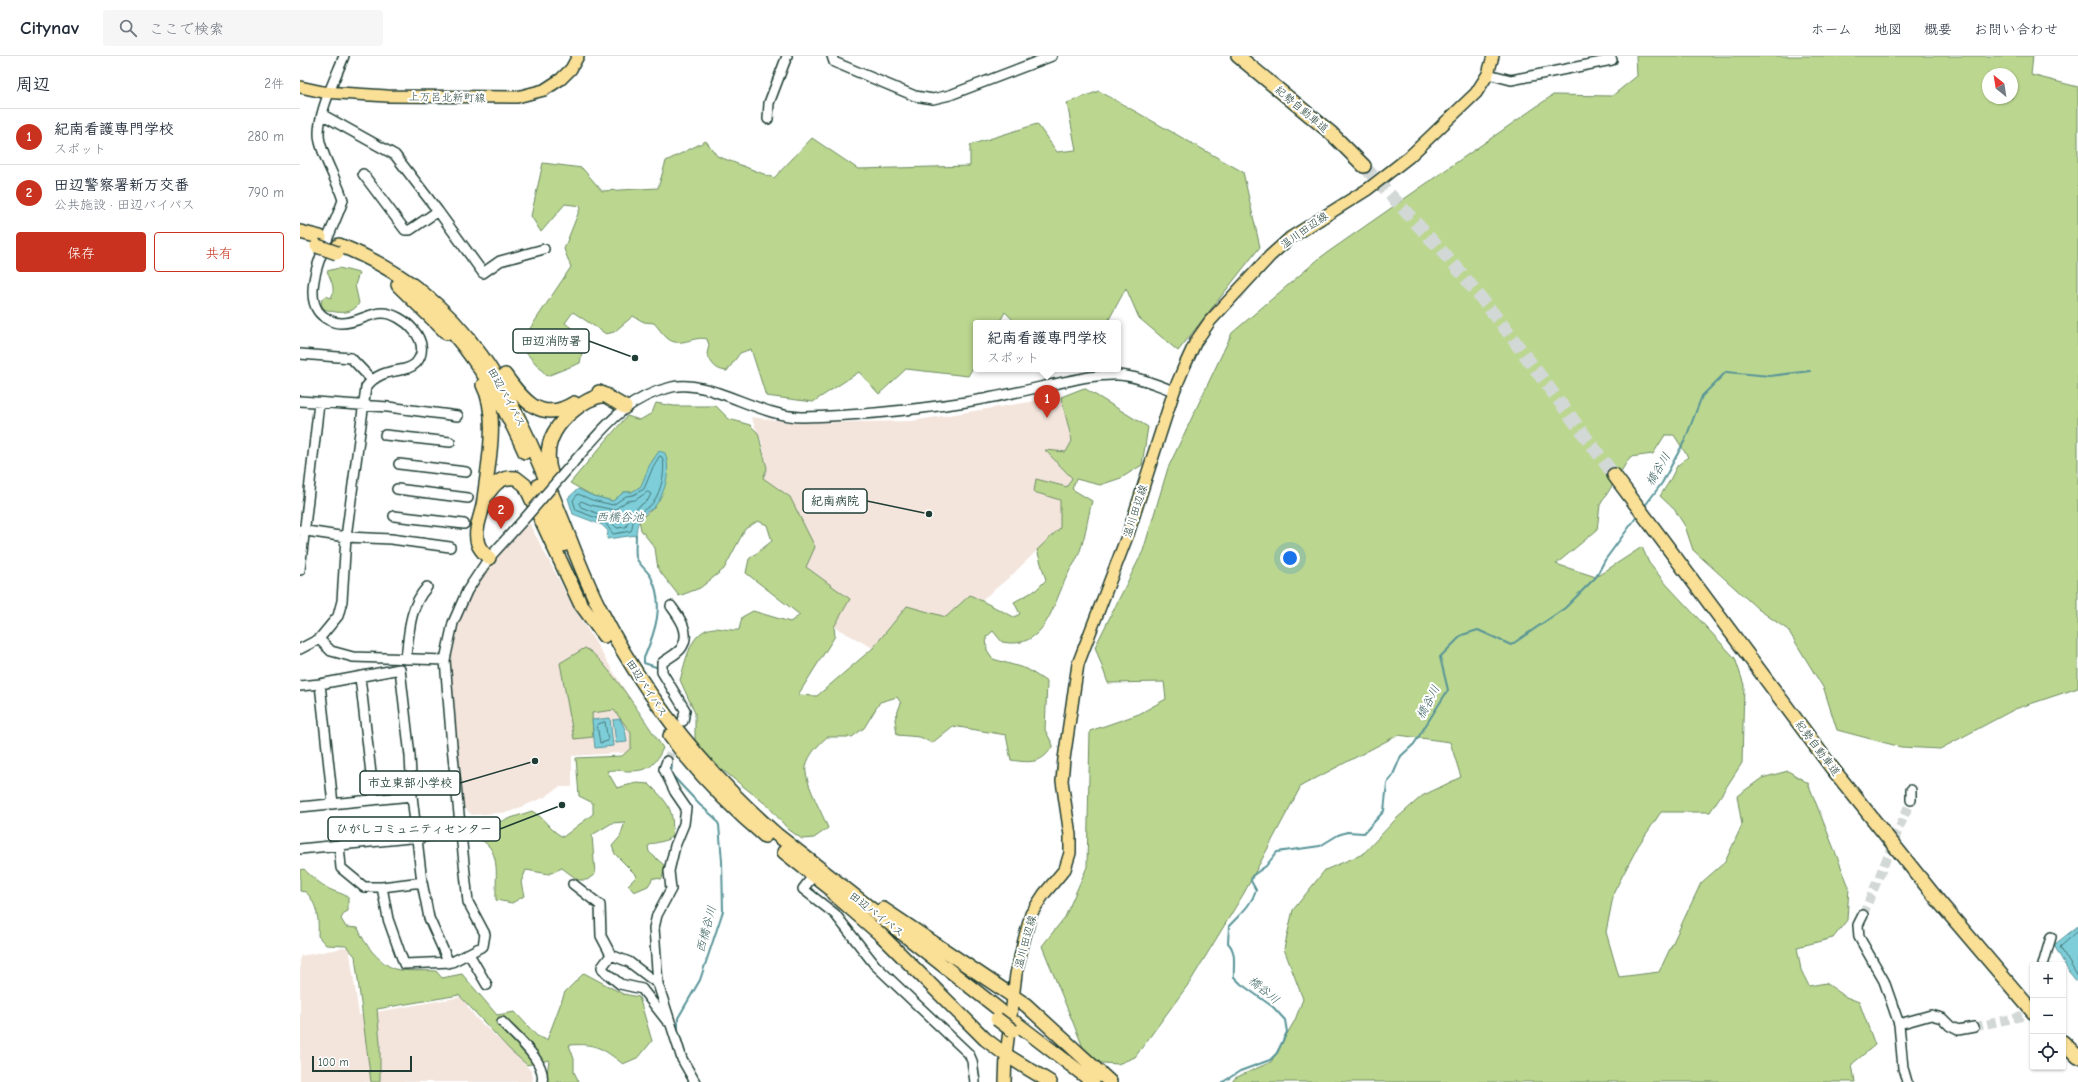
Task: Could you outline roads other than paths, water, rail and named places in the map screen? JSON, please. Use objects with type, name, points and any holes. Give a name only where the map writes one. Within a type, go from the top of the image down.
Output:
[{"type":"highway","name":"紀勢自動車道","points":[[1238,56],[1331,133],[1364,166]]},
{"type":"highway","name":"田辺バイパス","points":[[300,232],[338,249],[371,268],[423,303],[454,333],[484,373],[502,403],[526,454],[583,593],[604,636],[638,692],[691,763],[736,811],[810,870],[1015,1027],[1093,1082]]},
{"type":"highway","name":"田辺バイパス","points":[[300,241],[319,241]]},
{"type":"highway","name":"田辺バイパス","points":[[338,249],[367,256],[389,268],[412,284],[444,310],[481,352],[509,397],[531,442],[600,608],[642,683],[685,742],[744,806],[810,870]]},
{"type":"highway","points":[[398,285],[450,337],[480,378],[488,395],[491,405],[492,421],[484,499],[477,534],[478,544],[489,558]]},
{"type":"highway","points":[[444,310],[467,328],[518,393],[535,407],[544,411],[563,409],[591,393],[600,392],[625,407]]},
{"type":"highway","points":[[600,608],[551,474],[547,454],[551,437],[564,418],[589,399],[606,395]]},
{"type":"highway","name":"紀勢自動車道","points":[[1614,474],[1651,526],[1832,768],[1941,904],[2030,1008]]},
{"type":"highway","points":[[484,499],[497,482],[503,478],[516,478],[525,485],[580,603],[604,636]]},
{"type":"highway","points":[[810,870],[959,960],[1031,1010],[1110,1082]]},
{"type":"highway","points":[[810,870],[881,935],[985,1038],[1006,1055],[1050,1082]]},
{"type":"highway","name":"田辺バイパス","points":[[1015,1027],[1079,1082]]},
{"type":"highway","points":[[2066,1045],[2078,1057]]},
{"type":"main road","name":"上万呂北新町線","points":[[300,87],[331,92],[454,97],[517,97],[544,90],[561,80],[571,69],[578,56]]},
{"type":"main road","name":"温川田辺線","points":[[1005,1082],[1006,1055],[1016,974],[1031,914],[1044,894],[1065,869],[1070,853],[1070,835],[1062,781],[1078,664],[1128,534],[1174,391],[1196,341],[1210,321],[1270,256],[1290,238],[1389,174],[1476,93],[1488,74],[1494,56]]},
{"type":"street","points":[[300,649],[319,639],[338,616],[342,601],[346,537],[362,407],[366,387],[372,380],[386,371],[403,369],[416,363],[421,351],[420,341],[399,316],[390,313],[381,313],[342,324],[330,321],[318,311],[313,296],[312,283],[316,268],[343,200],[319,140],[322,114],[344,56]]},
{"type":"street","points":[[768,119],[770,103],[787,56]]},
{"type":"street","points":[[832,56],[834,62],[916,96],[933,99],[950,95],[1052,56]]},
{"type":"street","points":[[1488,74],[1511,80],[1612,60]]},
{"type":"street","points":[[322,114],[394,155],[438,211],[483,273],[500,260],[544,249]]},
{"type":"street","points":[[363,174],[405,230],[410,230],[438,211]]},
{"type":"street","points":[[300,354],[351,358],[372,380]]},
{"type":"street","points":[[382,887],[388,919],[404,964],[449,962],[469,954],[483,946],[485,934],[468,902],[460,833],[445,660],[453,623],[467,591],[489,558],[572,464],[625,407],[649,393],[674,386],[692,385],[767,412],[798,417],[824,416],[965,402],[1093,375],[1120,375],[1174,391]]},
{"type":"street","points":[[300,401],[362,407],[388,407],[458,416]]},
{"type":"street","points":[[300,570],[302,530],[319,403]]},
{"type":"street","points":[[385,435],[450,442]]},
{"type":"street","points":[[399,464],[466,472]]},
{"type":"street","points":[[397,489],[468,498]]},
{"type":"street","points":[[394,516],[464,524]]},
{"type":"street","points":[[302,530],[346,537],[391,539],[450,547]]},
{"type":"street","points":[[406,659],[412,614],[420,595],[428,587]]},
{"type":"street","points":[[671,606],[682,622],[685,639],[682,648],[662,663],[662,672],[685,710],[683,721]]},
{"type":"street","points":[[319,639],[331,651],[353,657],[445,660]]},
{"type":"street","points":[[300,686],[320,684],[400,669],[422,882],[429,918],[449,962]]},
{"type":"street","points":[[360,677],[374,800]]},
{"type":"street","points":[[320,684],[333,804]]},
{"type":"street","points":[[667,761],[664,769],[675,792],[686,808],[684,824],[675,846],[669,871],[671,889],[657,915],[654,928],[658,984],[669,1023],[692,1081]]},
{"type":"street","points":[[1911,790],[1911,800]]},
{"type":"street","points":[[300,807],[412,796]]},
{"type":"street","points":[[300,849],[460,833]]},
{"type":"street","points":[[338,845],[341,868],[364,887],[382,887],[422,882]]},
{"type":"street","points":[[810,870],[803,889],[835,914],[876,965],[969,1054],[972,1061],[975,1082]]},
{"type":"street","points":[[573,884],[600,905],[601,936],[611,955],[630,962],[658,984]]},
{"type":"street","points":[[1863,915],[1858,925],[1859,937],[1884,981],[1898,1024],[1903,1068],[1908,1082]]},
{"type":"street","points":[[2044,962],[2051,937]]},
{"type":"street","points":[[469,954],[487,985]]},
{"type":"street","points":[[611,955],[602,967],[602,970],[620,984],[642,989],[669,1023]]},
{"type":"street","points":[[1898,1024],[1931,1015],[1942,1018],[1950,1026],[1958,1030],[1974,1027]]},
{"type":"street","points":[[502,1022],[541,1067],[544,1076],[542,1082]]},
{"type":"water","name":"西橋谷池","points":[[659,451],[665,453],[667,459],[668,466],[665,487],[654,507],[640,519],[636,535],[607,539],[608,531],[602,525],[573,514],[568,498],[578,489],[593,496],[613,501],[624,492],[632,492],[641,486],[649,466]]},
{"type":"water","points":[[610,718],[613,746],[595,748],[592,720]]},
{"type":"water","points":[[620,719],[625,729],[627,742],[616,743],[613,720]]},
{"type":"water","points":[[2078,926],[2078,983],[2069,972],[2066,967],[2066,962],[2063,962],[2054,945]]},
{"type":"waterway","name":"橋谷川","points":[[1644,507],[1662,483],[1685,440],[1702,396],[1726,372],[1770,376],[1810,371]]},
{"type":"waterway","name":"橋谷川","points":[[1223,1082],[1240,1071],[1270,1060],[1277,1053],[1287,1032],[1285,1020],[1273,1007],[1241,984],[1234,977],[1234,955],[1233,950],[1228,943],[1229,926],[1245,910],[1254,896],[1256,890],[1251,881],[1252,876],[1266,866],[1277,852],[1320,846],[1338,835],[1347,832],[1364,833],[1384,811],[1387,783],[1392,777],[1401,756],[1414,744],[1448,690],[1440,657],[1462,635],[1478,630],[1511,645],[1565,608],[1596,577],[1605,560],[1638,515]]},
{"type":"waterway","name":"西橋谷川","points":[[636,535],[636,557],[651,577],[655,587],[658,608],[655,628],[644,658],[644,663],[659,668]]},
{"type":"waterway","name":"西橋谷川","points":[[688,706],[690,710],[688,720]]},
{"type":"waterway","name":"西橋谷川","points":[[672,765],[671,774],[700,805],[715,818],[719,825],[722,861],[723,911],[700,980],[678,1018],[678,1029],[687,1060]]},
{"type":"tunnel","points":[[1364,166],[1458,269],[1504,327],[1614,475]]},
{"type":"tunnel","points":[[667,761],[676,738]]},
{"type":"tunnel","points":[[1863,915],[1911,800]]},
{"type":"tunnel","points":[[1974,1027],[2030,1015]]},
{"type":"place","name":"田辺消防署","points":[[635,358]]},
{"type":"place","name":"紀南看護専門学校","points":[[1047,418]]},
{"type":"place","name":"紀南病院","points":[[929,514]]},
{"type":"place","name":"田辺警察署新万交番","points":[[501,529]]},
{"type":"place","name":"市立東部小学校","points":[[535,761]]},
{"type":"place","name":"ひがしコミュニティセンター","points":[[562,805]]}]
